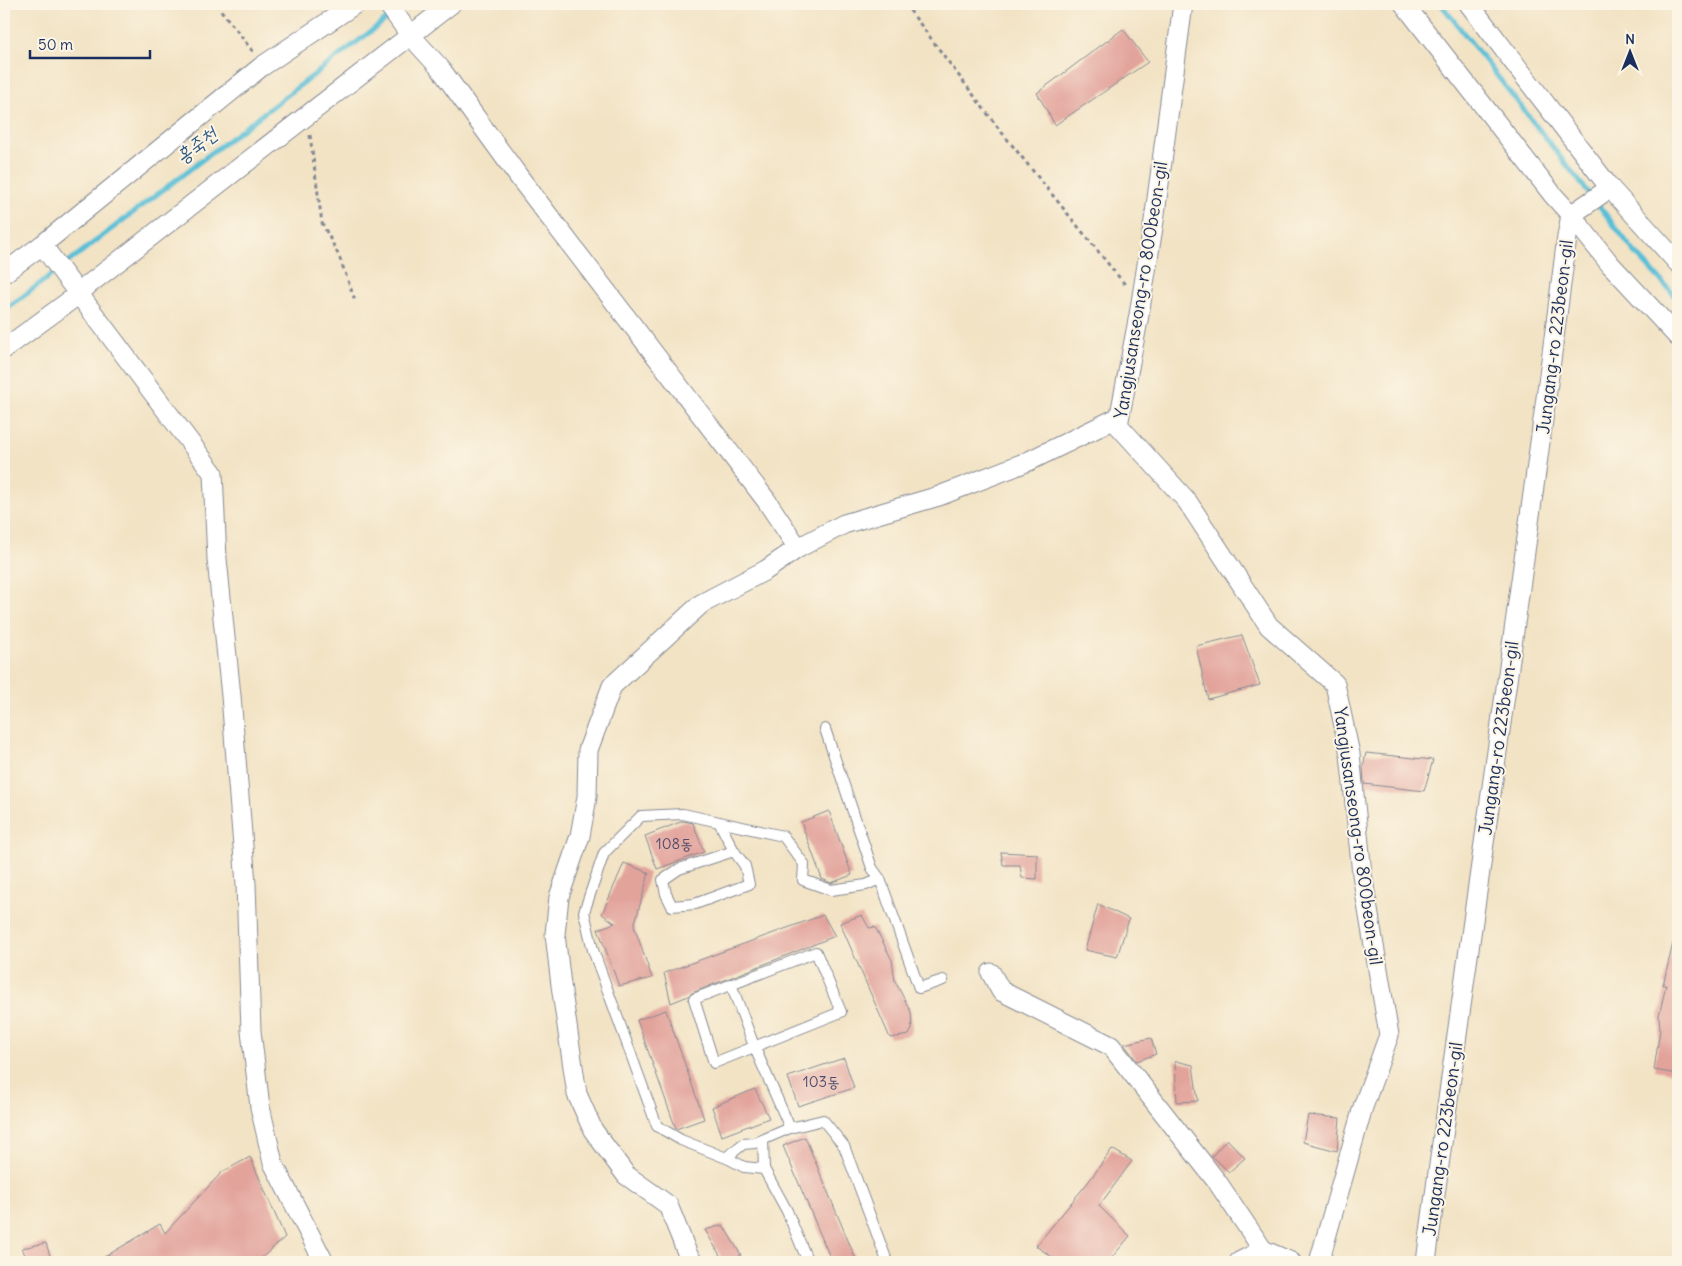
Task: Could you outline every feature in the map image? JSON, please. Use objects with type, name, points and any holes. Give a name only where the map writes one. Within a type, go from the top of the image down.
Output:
[{"type":"street","points":[[4,273],[42,245],[261,67],[354,4]]},
{"type":"street","points":[[388,4],[410,35],[440,68],[537,200],[766,500],[798,548]]},
{"type":"street","points":[[4,349],[79,294],[88,285],[451,4]]},
{"type":"street","name":"Yangjusanseong-ro 800beon-gil","points":[[1183,4],[1141,304],[1118,425],[1187,501],[1269,626],[1335,684],[1350,754],[1362,874],[1389,1035],[1363,1107],[1319,1262]]},
{"type":"street","points":[[1404,4],[1552,195],[1571,214],[1610,264],[1678,337]]},
{"type":"street","points":[[1469,4],[1610,188],[1678,263]]},
{"type":"street","points":[[1571,214],[1610,188]]},
{"type":"street","name":"Jungang-ro 223beon-gil","points":[[1426,1262],[1472,921],[1541,444],[1571,214]]},
{"type":"street","points":[[42,245],[214,473],[217,558],[231,696],[246,884],[251,1031],[260,1107],[273,1163],[324,1262]]},
{"type":"street","points":[[693,1262],[688,1255],[668,1205],[626,1174],[593,1130],[577,1094],[555,934],[559,897],[580,836],[587,797],[588,750],[612,686],[701,604],[766,570],[798,548],[844,524],[939,496],[1029,461],[1120,417]]},
{"type":"street","points":[[992,973],[1001,991],[1112,1046],[1218,1182],[1263,1250],[1291,1262]]},
{"type":"street","points":[[1239,1262],[1263,1250]]},
{"type":"lane","points":[[825,729],[872,868],[880,879],[919,988],[943,980]]},
{"type":"lane","points":[[764,1169],[744,1167],[727,1158],[680,1140],[657,1126],[593,950],[584,912],[604,853],[641,816],[683,814],[783,836],[804,864],[804,880],[831,890],[866,885],[880,879]]},
{"type":"lane","points":[[719,822],[745,866],[749,884],[695,904],[672,906],[666,894],[663,880],[679,869],[734,850]]},
{"type":"lane","points":[[816,952],[841,1012],[754,1046],[714,1063],[694,999],[816,952]]},
{"type":"lane","points":[[731,984],[754,1046],[790,1128]]},
{"type":"lane","points":[[727,1158],[744,1144],[755,1143],[790,1128],[823,1120],[844,1146],[887,1261]]},
{"type":"lane","points":[[763,1140],[764,1169],[786,1211],[808,1262]]},
{"type":"path","points":[[216,4],[252,50],[261,67]]},
{"type":"path","points":[[905,4],[999,129],[1141,304]]},
{"type":"path","points":[[308,114],[322,222],[339,256],[356,303]]},
{"type":"building","points":[[1123,29],[1148,62],[1055,125],[1037,93]]},
{"type":"building","points":[[1242,635],[1260,685],[1208,699],[1196,646]]},
{"type":"building","points":[[1366,753],[1433,760],[1424,791],[1364,784],[1363,768]]},
{"type":"building","points":[[829,811],[852,875],[831,883],[822,879],[801,822]]},
{"type":"building","points":[[683,821],[693,823],[704,852],[657,869],[645,836]]},
{"type":"building","points":[[1001,852],[1037,854],[1037,879],[1022,878],[1020,865],[1003,865]]},
{"type":"building","points":[[624,863],[649,873],[634,926],[652,978],[619,986],[598,929],[615,923],[602,914]]},
{"type":"building","points":[[1098,904],[1129,919],[1117,957],[1085,950]]},
{"type":"building","points":[[823,915],[835,936],[671,1003],[664,973]]},
{"type":"building","points":[[862,915],[869,928],[875,927],[892,960],[895,981],[911,1012],[912,1029],[909,1035],[890,1038],[840,923]]},
{"type":"building","points":[[1673,943],[1678,943],[1678,1074],[1654,1070],[1660,1029],[1659,1016],[1666,985],[1663,985]]},
{"type":"building","points":[[666,1010],[704,1119],[676,1129],[637,1020]]},
{"type":"building","points":[[1151,1038],[1156,1054],[1137,1061],[1124,1044]]},
{"type":"building","points":[[844,1058],[854,1088],[798,1106],[788,1077]]},
{"type":"building","points":[[1175,1061],[1193,1065],[1198,1101],[1177,1102]]},
{"type":"building","points":[[755,1089],[769,1118],[722,1136],[712,1107]]},
{"type":"building","points":[[1308,1115],[1340,1118],[1337,1151],[1303,1142]]},
{"type":"building","points":[[805,1137],[857,1262],[832,1262],[783,1146]]},
{"type":"building","points":[[1227,1139],[1245,1158],[1229,1172],[1212,1156]]},
{"type":"building","points":[[1112,1149],[1132,1161],[1099,1206],[1130,1236],[1108,1262],[1059,1262],[1036,1246],[1089,1181]]},
{"type":"building","points":[[250,1157],[285,1237],[257,1262],[96,1262],[160,1224],[165,1233],[222,1172]]},
{"type":"building","points":[[723,1225],[741,1255],[730,1262],[724,1262],[705,1230]]},
{"type":"building","points":[[46,1243],[52,1262],[28,1262],[22,1248]]},
{"type":"waterway","name":"홍죽천","points":[[398,11],[407,4]]},
{"type":"waterway","points":[[1441,4],[1591,196]]},
{"type":"waterway","name":"홍죽천","points":[[4,311],[391,16]]},
{"type":"waterway","points":[[1597,203],[1633,250],[1678,299]]}]
